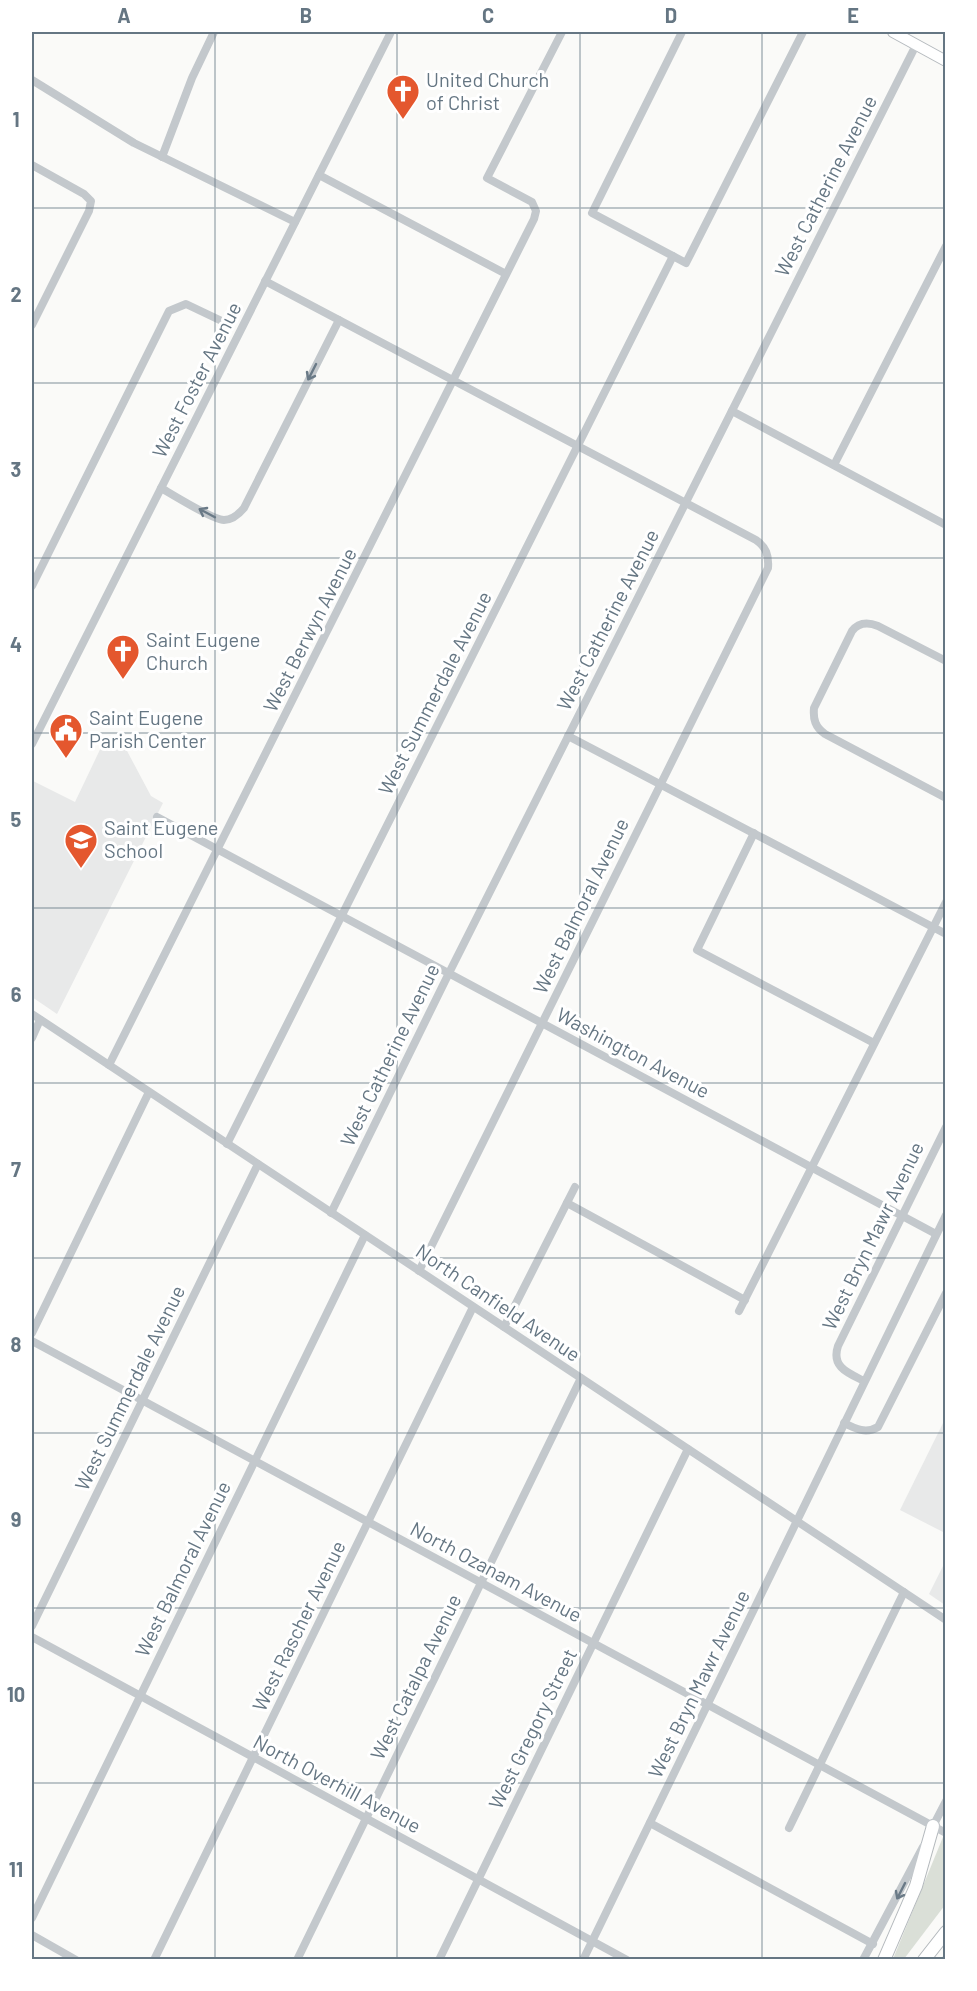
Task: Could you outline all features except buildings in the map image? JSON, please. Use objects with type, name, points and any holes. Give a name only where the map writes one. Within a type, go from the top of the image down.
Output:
[{"type":"highway","points":[[884,1959],[916,1886],[933,1826]]},
{"type":"highway","points":[[924,1959],[945,1932]]},
{"type":"main road","points":[[892,32],[945,61]]},
{"type":"street","points":[[162,157],[192,78],[214,32]]},
{"type":"street","name":"West Foster Avenue","points":[[32,744],[391,32]]},
{"type":"street","name":"West Berwyn Avenue","points":[[109,1065],[534,219],[536,208],[529,200],[487,178],[562,32]]},
{"type":"street","points":[[682,32],[592,213],[686,263],[803,32]]},
{"type":"street","name":"West Catherine Avenue","points":[[331,1213],[684,503],[916,45]]},
{"type":"street","points":[[32,81],[104,126],[295,222]]},
{"type":"street","points":[[32,165],[84,194],[91,201],[89,211],[32,326]]},
{"type":"street","points":[[319,175],[506,274]]},
{"type":"street","points":[[834,465],[945,246]]},
{"type":"street","name":"West Summerdale Avenue","points":[[227,1144],[672,256]]},
{"type":"street","points":[[265,281],[684,503]]},
{"type":"street","points":[[32,586],[170,312],[186,304],[228,324]]},
{"type":"street","points":[[161,488],[219,519],[233,518],[239,514],[339,320]]},
{"type":"street","points":[[732,411],[945,525]]},
{"type":"street","name":"West Balmoral Avenue","points":[[418,1270],[768,568],[765,548],[756,540],[684,503]]},
{"type":"street","points":[[945,661],[879,626],[865,623],[852,631],[814,708],[815,722],[818,729],[825,734],[945,798]]},
{"type":"street","points":[[568,736],[945,934]]},
{"type":"street","name":"Washington Avenue","points":[[157,817],[936,1234]]},
{"type":"street","points":[[754,833],[697,950],[874,1043]]},
{"type":"street","points":[[739,1311],[945,902]]},
{"type":"street","name":"North Canfield Avenue","points":[[32,1014],[945,1620]]},
{"type":"street","points":[[32,1038],[40,1020]]},
{"type":"street","points":[[32,1333],[149,1092]]},
{"type":"street","name":"West Bryn Mawr Avenue","points":[[864,1381],[838,1365],[836,1353],[945,1127]]},
{"type":"street","name":"West Summerdale Avenue","points":[[32,1626],[258,1164]]},
{"type":"street","points":[[504,1327],[575,1187]]},
{"type":"street","points":[[567,1203],[745,1300]]},
{"type":"street","name":"West Bryn Mawr Avenue","points":[[583,1959],[945,1215]]},
{"type":"street","name":"West Balmoral Avenue","points":[[32,1918],[365,1235]]},
{"type":"street","points":[[844,1423],[856,1430],[872,1431],[878,1427],[945,1293]]},
{"type":"street","name":"West Rascher Avenue","points":[[154,1959],[473,1306]]},
{"type":"street","name":"North Ozanam Avenue","points":[[32,1341],[945,1833]]},
{"type":"street","name":"West Catalpa Avenue","points":[[297,1959],[581,1378]]},
{"type":"street","name":"West Gregory Street","points":[[440,1959],[688,1449]]},
{"type":"street","points":[[789,1828],[904,1592]]},
{"type":"street","name":"North Overhill Avenue","points":[[32,1637],[627,1959]]},
{"type":"street","points":[[863,1959],[873,1944],[945,1801]]},
{"type":"street","points":[[650,1823],[873,1944]]},
{"type":"street","points":[[32,1935],[76,1959]]},
{"type":"shaded area","name":"Saint Eugene School","points":[[106,737],[120,743],[126,749],[151,796],[163,803],[57,1014],[32,997],[32,783],[33,781],[75,802]]},
{"type":"shaded area","points":[[945,1419],[945,1533],[900,1510]]},
{"type":"shaded area","points":[[945,1562],[945,1605],[929,1594]]},
{"type":"shaded area","points":[[943,1837],[946,1838],[945,1905],[904,1959],[893,1959]]},
{"type":"railway","points":[[943,1960],[946,1956]]},
{"type":"place","name":"United Church of Christ","points":[[403,120]]},
{"type":"place","name":"Saint Eugene Church","points":[[123,680]]},
{"type":"place","name":"Saint Eugene Parish Center","points":[[66,759]]},
{"type":"place","name":"Saint Eugene School","points":[[81,869]]}]
